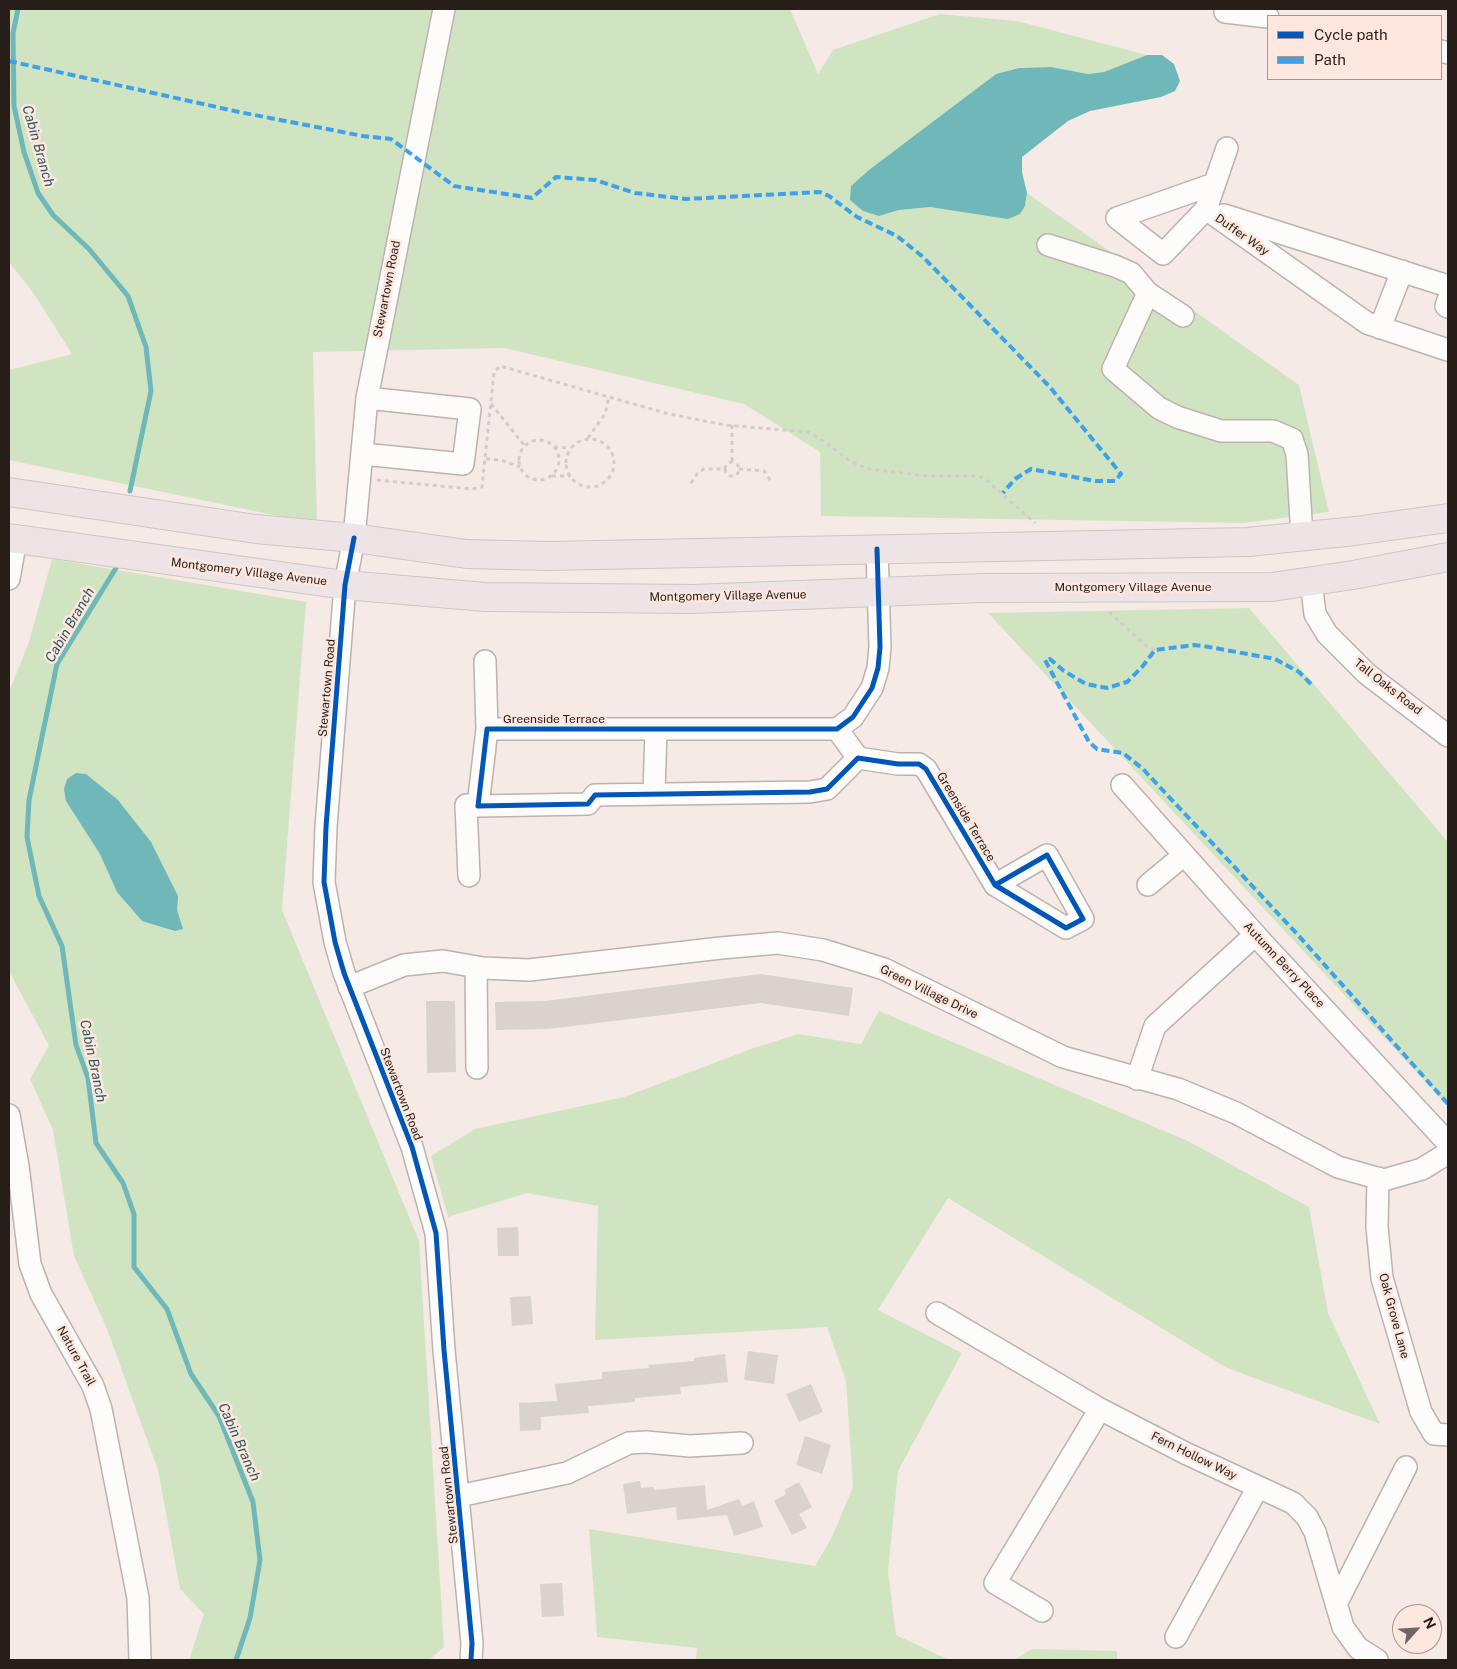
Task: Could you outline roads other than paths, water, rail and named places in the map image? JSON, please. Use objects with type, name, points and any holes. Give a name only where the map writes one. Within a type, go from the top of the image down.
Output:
[{"type":"main road","points":[[9,492],[256,529],[354,538],[476,554],[558,556],[1248,542],[1448,518]]},
{"type":"main road","name":"Montgomery Village Avenue","points":[[13,538],[346,585],[485,597],[694,598],[983,588],[1272,587],[1448,557]]},
{"type":"street","name":"Stewartown Road","points":[[444,9],[367,398],[370,454],[346,585],[326,827],[324,882],[335,942],[349,986],[412,1147],[436,1233],[444,1350],[472,1643],[471,1660]]},
{"type":"street","points":[[1224,12],[1267,17]]},
{"type":"street","points":[[1214,184],[1117,218],[1163,254],[1206,209],[1227,148]]},
{"type":"street","name":"Duffer Way","points":[[1206,209],[1448,286]]},
{"type":"street","name":"Duffer Way","points":[[1206,209],[1367,323],[1448,350]]},
{"type":"street","points":[[1048,244],[1131,273],[1148,293],[1183,316]]},
{"type":"street","points":[[1380,328],[1402,271]]},
{"type":"street","points":[[1148,293],[1113,369],[1159,408],[1177,417],[1221,431],[1273,431],[1292,439],[1297,454],[1302,536]]},
{"type":"street","points":[[1448,300],[1446,306],[1448,307]]},
{"type":"street","points":[[367,398],[470,409],[463,464],[370,454]]},
{"type":"street","points":[[9,579],[13,538]]},
{"type":"street","points":[[469,876],[466,805],[588,804],[595,795],[654,792],[810,792],[827,789],[858,758],[837,729],[853,717],[872,688],[878,668],[880,647],[877,549]]},
{"type":"street","name":"Tall Oaks Road","points":[[1311,581],[1315,614],[1327,634],[1367,674],[1448,736]]},
{"type":"street","points":[[485,661],[487,729]]},
{"type":"street","name":"Greenside Terrace","points":[[478,806],[487,729],[837,729]]},
{"type":"street","points":[[654,792],[656,730]]},
{"type":"street","name":"Greenside Terrace","points":[[858,758],[898,764],[919,764],[926,768],[995,885]]},
{"type":"street","name":"Autumn Berry Place","points":[[1122,785],[1255,935],[1448,1143]]},
{"type":"street","points":[[1148,885],[1184,855]]},
{"type":"street","points":[[1137,1079],[1155,1026],[1255,935]]},
{"type":"street","name":"Green Village Drive","points":[[349,986],[404,965],[444,961],[476,967],[530,970],[778,943],[823,950],[884,969],[1063,1057],[1178,1089],[1236,1113],[1338,1167],[1384,1180],[1422,1169],[1448,1153]]},
{"type":"street","points":[[476,967],[476,1068]]},
{"type":"street","name":"Nature Trail","points":[[9,1114],[18,1166],[30,1264],[41,1294],[93,1386],[101,1409],[138,1598],[140,1660]]},
{"type":"street","name":"Oak Grove Lane","points":[[1378,1178],[1378,1227],[1382,1278],[1421,1412],[1434,1434],[1448,1435]]},
{"type":"street","name":"Fern Hollow Way","points":[[937,1313],[1100,1408],[1184,1453],[1293,1503],[1307,1517],[1315,1532],[1343,1626],[1354,1654],[1376,1660]]},
{"type":"street","points":[[1042,1611],[995,1584],[1100,1408]]},
{"type":"street","points":[[459,1496],[567,1473],[629,1443],[646,1442],[690,1446],[742,1443]]},
{"type":"street","points":[[1336,1604],[1406,1467]]},
{"type":"street","points":[[1176,1637],[1258,1487]]},
{"type":"water","points":[[1147,55],[1162,55],[1174,64],[1180,81],[1175,91],[1161,97],[1090,111],[1068,121],[1022,157],[1022,172],[1027,193],[1025,206],[1020,214],[1008,219],[930,207],[899,210],[879,216],[863,211],[850,200],[851,186],[869,170],[996,74],[1019,68],[1051,67],[1088,74],[1104,72]]},
{"type":"water","points":[[76,773],[86,774],[118,800],[151,842],[178,896],[177,910],[183,929],[175,931],[142,921],[117,892],[100,854],[66,801],[64,789],[67,779]]},
{"type":"waterway","name":"Cabin Branch","points":[[18,9],[13,33],[14,106],[24,152],[38,193],[53,215],[89,249],[128,296],[146,347],[151,391],[130,491]]},
{"type":"waterway","name":"Cabin Branch","points":[[116,568],[57,664],[29,800],[27,837],[39,896],[62,946],[76,1045],[88,1078],[96,1143],[123,1183],[134,1214],[134,1267],[167,1309],[191,1374],[219,1416],[253,1502],[260,1560],[250,1618],[236,1660]]}]
